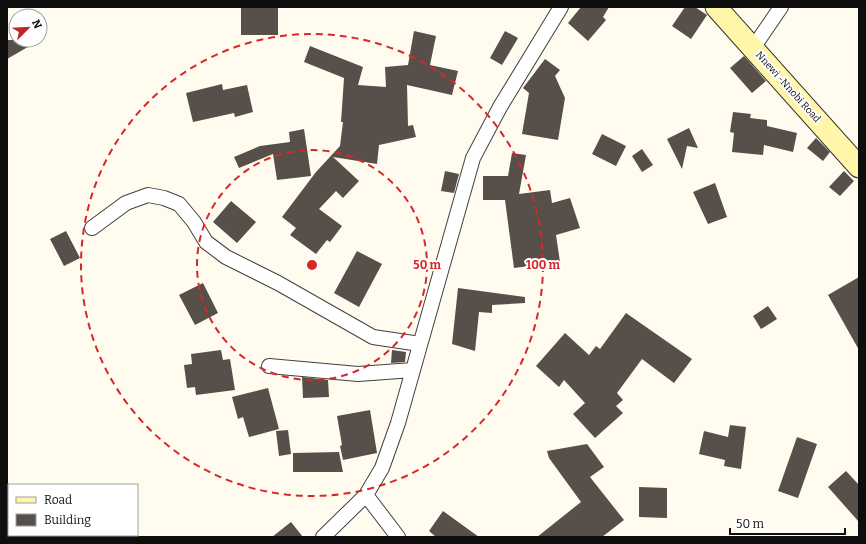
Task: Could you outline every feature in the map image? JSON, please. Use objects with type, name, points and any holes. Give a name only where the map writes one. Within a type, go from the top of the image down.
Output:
[{"type":"main road","name":"Nnewi -Nnobi Road","points":[[716,7],[859,168]]},
{"type":"street","points":[[323,537],[366,495],[382,468],[398,422],[473,158],[500,107],[562,7]]},
{"type":"street","points":[[753,48],[781,7]]},
{"type":"street","points":[[92,228],[126,202],[148,195],[164,198],[179,204],[194,222],[206,242],[226,257],[278,283],[373,338],[420,344]]},
{"type":"street","points":[[269,366],[358,374],[413,370]]},
{"type":"street","points":[[366,495],[398,537]]},
{"type":"building","points":[[241,7],[278,7],[278,35],[241,35]]},
{"type":"building","points":[[581,7],[609,7],[603,17],[606,20],[588,41],[568,23]]},
{"type":"building","points":[[685,7],[695,7],[707,15],[691,39],[672,26]]},
{"type":"building","points":[[414,31],[436,36],[430,65],[458,71],[452,95],[407,85],[408,126],[413,125],[416,137],[379,145],[377,164],[333,157],[359,181],[343,198],[336,191],[319,209],[342,226],[330,242],[327,240],[316,254],[290,235],[296,228],[282,217],[316,172],[340,146],[343,122],[341,122],[344,78],[304,62],[310,46],[363,67],[358,85],[386,87],[385,67],[408,65]]},
{"type":"building","points":[[505,31],[518,38],[502,65],[490,58]]},
{"type":"building","points":[[7,40],[8,48],[26,48],[7,59]]},
{"type":"building","points":[[744,56],[766,81],[752,93],[730,68]]},
{"type":"building","points":[[545,59],[560,70],[555,76],[565,98],[558,140],[522,134],[529,93],[523,88]]},
{"type":"building","points":[[222,84],[223,90],[247,85],[253,112],[235,117],[234,113],[193,122],[186,93]]},
{"type":"building","points":[[733,112],[751,114],[750,118],[767,120],[767,126],[797,133],[793,152],[764,145],[763,155],[732,152],[734,133],[730,132]]},
{"type":"building","points":[[689,128],[698,148],[687,146],[682,169],[667,139]]},
{"type":"building","points":[[304,129],[311,176],[277,180],[273,154],[239,168],[234,157],[260,146],[290,142],[289,132]]},
{"type":"building","points":[[602,134],[626,146],[616,166],[592,154]]},
{"type":"building","points":[[816,138],[830,152],[823,161],[807,148]]},
{"type":"building","points":[[642,149],[653,165],[642,172],[632,156]]},
{"type":"building","points":[[512,153],[526,155],[519,194],[550,190],[552,203],[570,198],[580,228],[556,235],[560,262],[514,268],[505,200],[483,200],[483,176],[508,176]]},
{"type":"building","points":[[445,171],[459,174],[454,193],[441,191]]},
{"type":"building","points":[[844,171],[854,181],[840,196],[829,187]]},
{"type":"building","points":[[715,183],[727,217],[708,224],[693,192]]},
{"type":"building","points":[[231,201],[256,222],[237,243],[213,222]]},
{"type":"building","points":[[66,231],[80,258],[64,266],[50,239]]},
{"type":"building","points":[[357,251],[382,264],[359,307],[334,293]]},
{"type":"building","points":[[859,277],[859,350],[828,295]]},
{"type":"building","points":[[203,283],[218,313],[195,325],[179,295]]},
{"type":"building","points":[[458,288],[525,297],[525,303],[492,305],[492,313],[479,312],[475,351],[452,344]]},
{"type":"building","points":[[768,306],[777,319],[761,329],[753,316]]},
{"type":"building","points":[[626,313],[692,359],[674,383],[642,359],[617,393],[623,400],[616,406],[623,413],[595,438],[573,414],[585,403],[564,380],[559,387],[536,366],[565,333],[589,355],[596,346],[600,349]]},
{"type":"building","points":[[221,350],[223,360],[230,359],[235,390],[196,395],[195,387],[187,388],[184,365],[192,364],[191,354]]},
{"type":"building","points":[[392,350],[406,352],[405,362],[391,363]]},
{"type":"building","points":[[302,377],[328,380],[329,397],[303,398]]},
{"type":"building","points":[[268,388],[279,429],[249,437],[243,417],[238,419],[232,397]]},
{"type":"building","points":[[370,410],[377,453],[343,460],[337,416]]},
{"type":"building","points":[[730,425],[746,427],[741,469],[724,466],[725,460],[699,454],[704,431],[728,437]]},
{"type":"building","points":[[288,430],[291,454],[279,456],[276,431]]},
{"type":"building","points":[[797,437],[817,444],[798,498],[778,491]]},
{"type":"building","points":[[587,444],[604,467],[590,477],[624,520],[602,537],[537,537],[581,502],[549,458],[547,451]]},
{"type":"building","points":[[339,452],[343,472],[293,472],[293,453]]},
{"type":"building","points":[[846,471],[859,485],[859,522],[828,487]]},
{"type":"building","points":[[639,487],[667,488],[667,518],[639,517]]},
{"type":"building","points":[[443,511],[479,537],[436,537],[429,531]]},
{"type":"building","points":[[291,522],[303,537],[272,537]]}]
